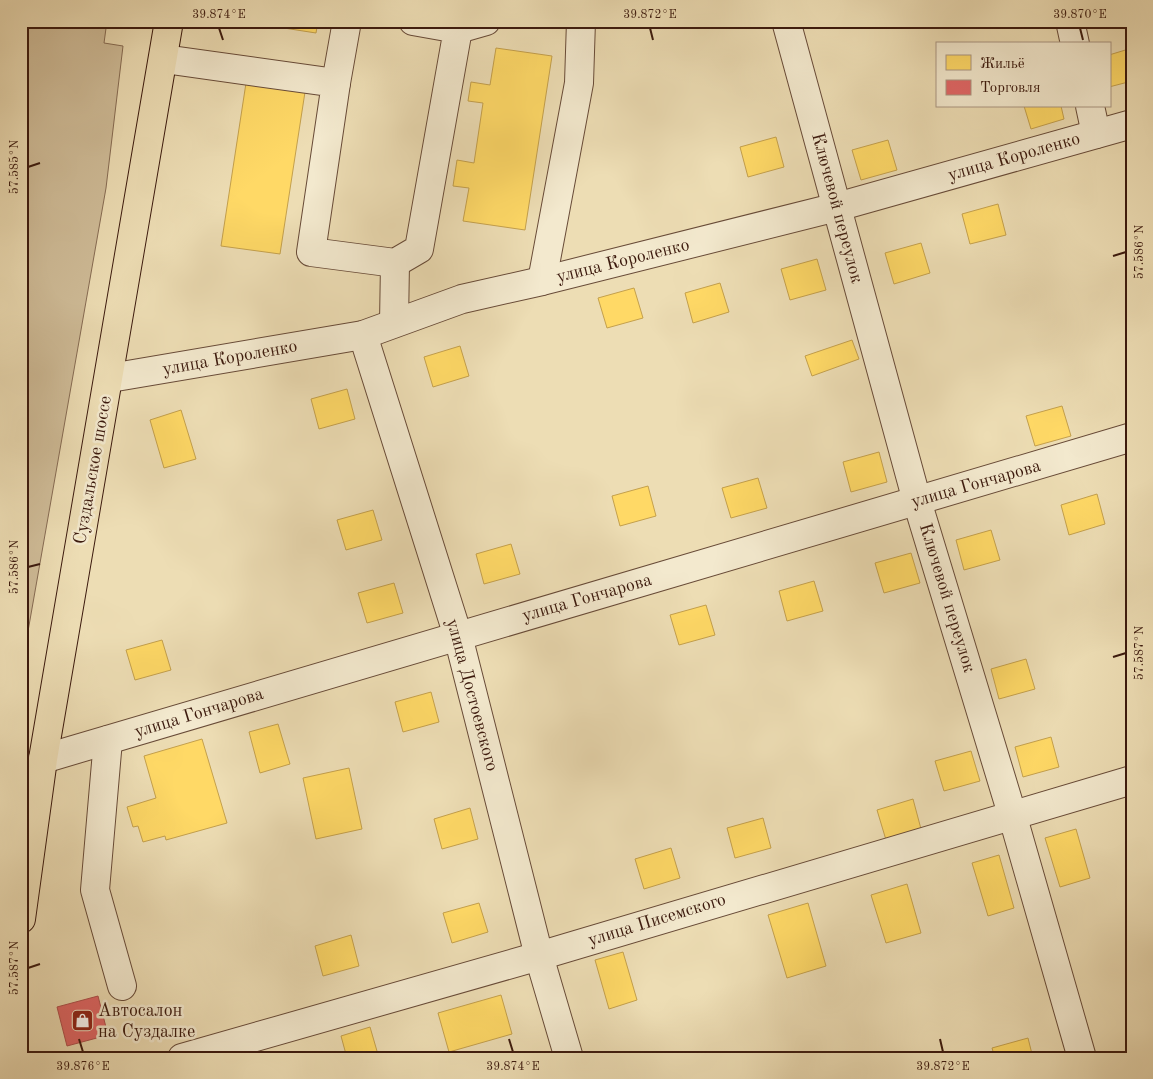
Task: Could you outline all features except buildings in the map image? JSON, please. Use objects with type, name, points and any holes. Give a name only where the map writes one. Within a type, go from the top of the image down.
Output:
[{"type":"main road","name":"Суздальское шоссе","points":[[21,919],[43,759],[170,21]]},
{"type":"street","points":[[347,21],[311,252],[396,263],[419,249],[458,29]]},
{"type":"street","points":[[413,21],[458,29],[486,21]]},
{"type":"street","points":[[542,282],[579,83],[581,21]]},
{"type":"street","name":"Ключевой переулок","points":[[786,21],[917,501],[1012,814],[1082,1058]]},
{"type":"street","points":[[1070,21],[1075,42]]},
{"type":"street","points":[[164,59],[336,83]]},
{"type":"street","points":[[1090,108],[1096,134]]},
{"type":"street","name":"улица Короленко","points":[[110,378],[363,335],[462,299],[542,282],[837,207],[1132,124]]},
{"type":"street","points":[[394,323],[396,263]]},
{"type":"street","name":"улица Достоевского","points":[[363,335],[458,636],[539,956],[569,1058]]},
{"type":"street","name":"улица Гончарова","points":[[43,759],[1132,437]]},
{"type":"street","points":[[108,740],[95,890],[122,986]]},
{"type":"street","name":"улица Писемского","points":[[182,1058],[539,956],[1012,814],[1132,780]]},
{"type":"shaded area","points":[[21,21],[107,21],[104,43],[123,46],[106,188],[21,671]]},
{"type":"place","name":"Автосалон на Суздалке","points":[[82,1021]]}]
